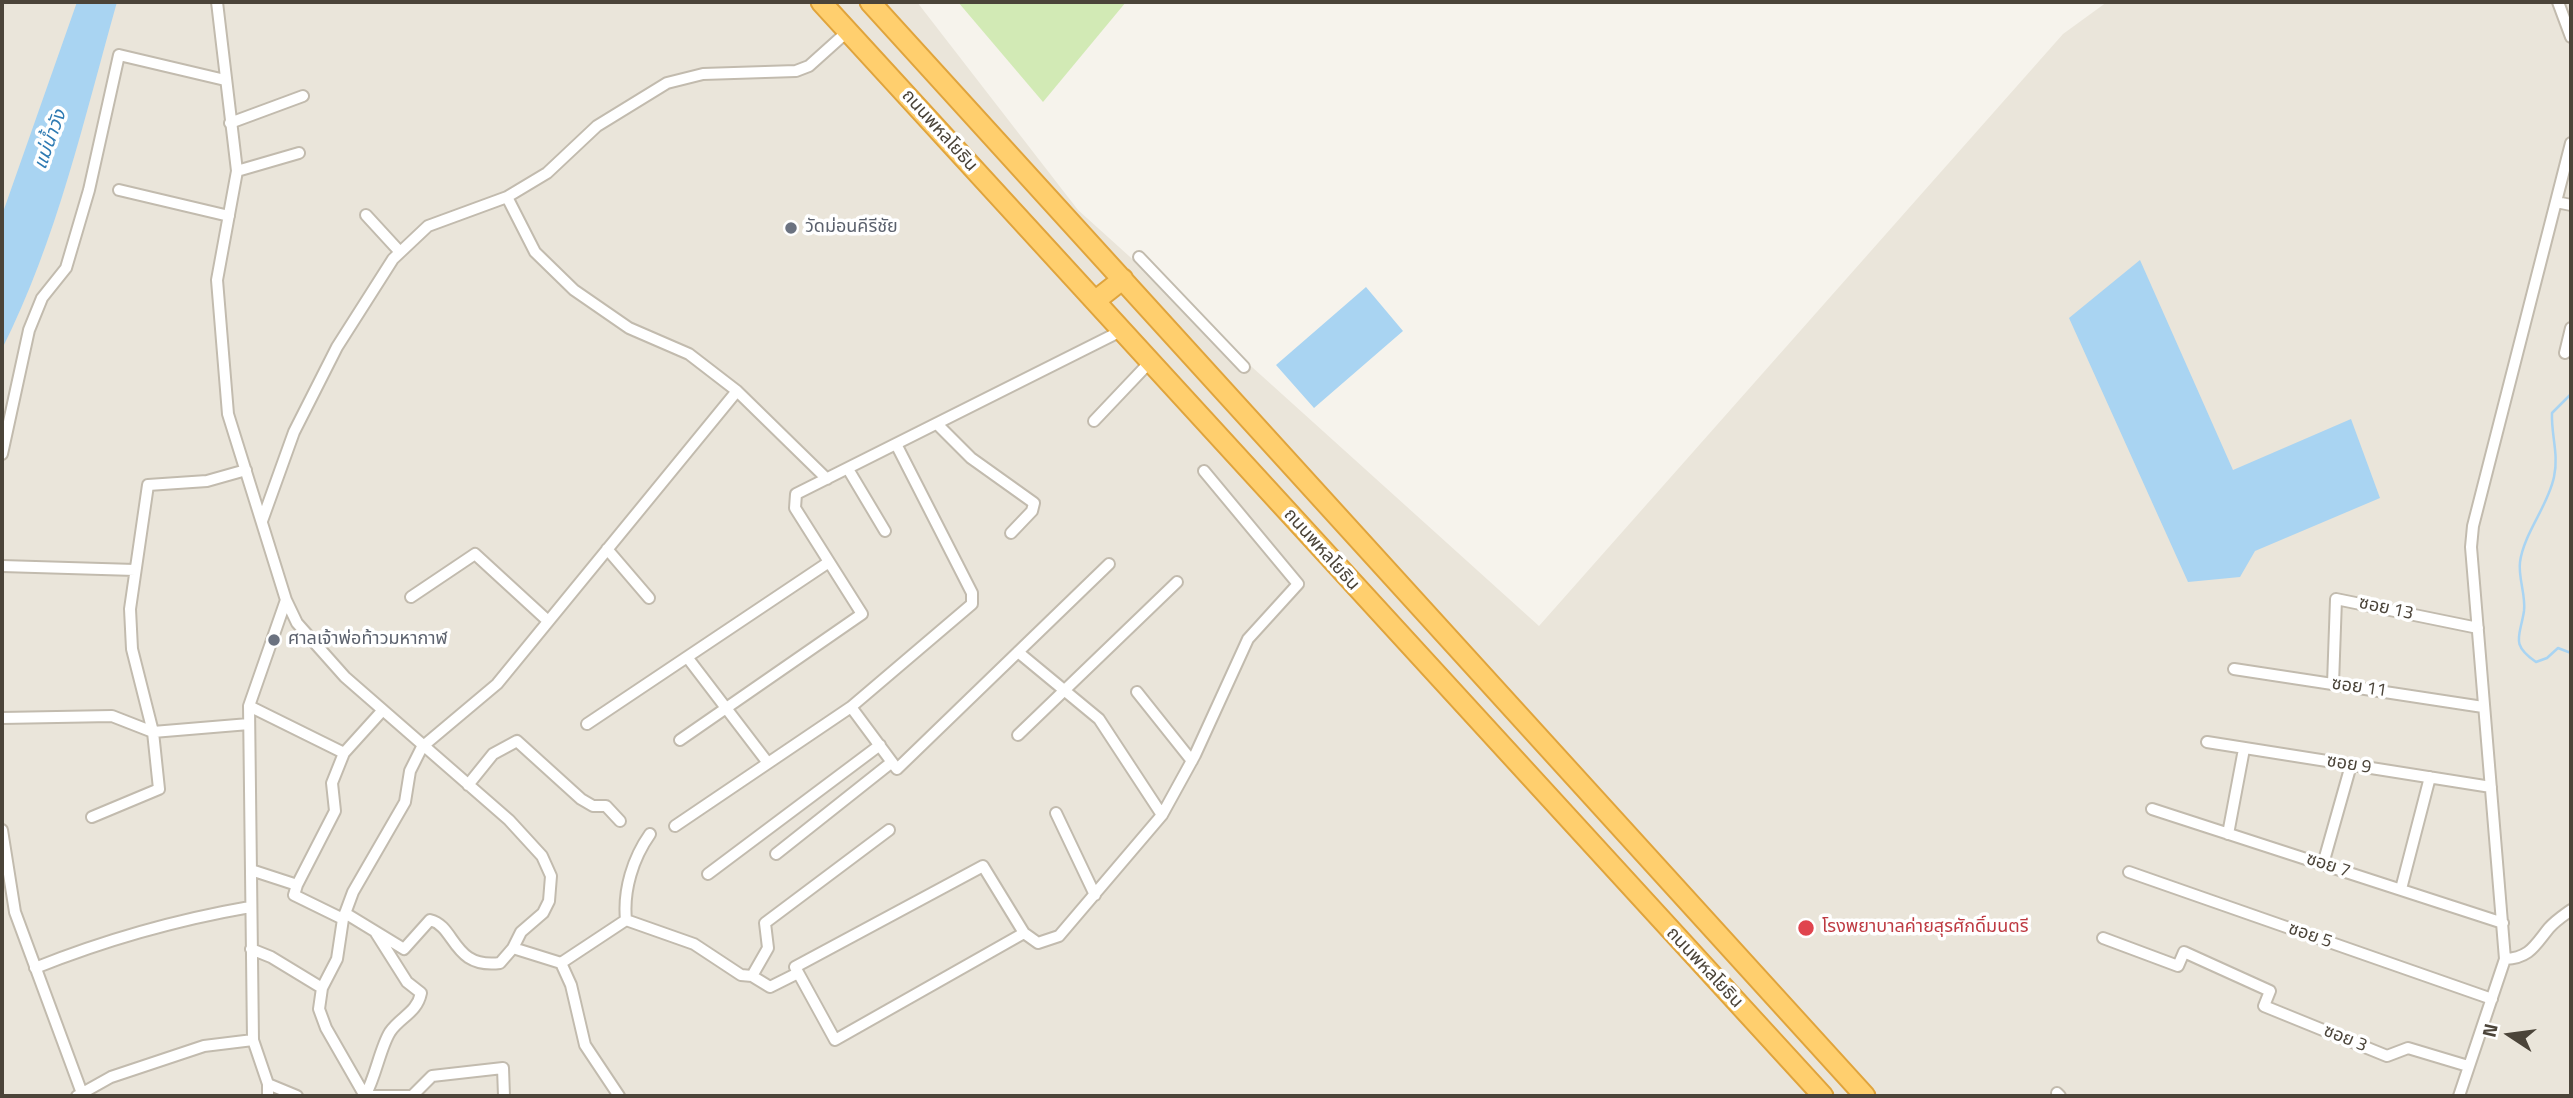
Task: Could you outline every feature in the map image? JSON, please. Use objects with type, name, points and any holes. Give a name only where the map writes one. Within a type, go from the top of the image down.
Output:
[{"type":"highway","name":"ถนนพหลโยธิน","points":[[821,2],[1823,1096]]},
{"type":"highway","name":"ถนนพหลโยธิน","points":[[870,2],[1865,1096]]},
{"type":"highway","points":[[1095,301],[1123,279]]},
{"type":"street","points":[[217,2],[237,171],[218,268],[228,414],[286,600],[309,640],[382,711],[509,820],[542,856],[551,876],[551,889],[543,913],[521,932],[513,948],[500,963],[477,960],[459,952],[445,929],[430,919],[404,949],[344,916],[294,895],[335,811],[332,783],[344,752],[382,711]]},
{"type":"street","points":[[2558,2],[2570,29]]},
{"type":"street","points":[[262,521],[294,432],[337,348],[400,252],[428,226],[507,197],[547,173],[597,126],[667,83],[703,74],[796,71],[809,66],[848,31]]},
{"type":"street","points":[[2,454],[29,330],[42,298],[66,268],[89,190],[119,55],[225,80]]},
{"type":"street","points":[[230,123],[303,96]]},
{"type":"street","points":[[2459,1096],[2505,959],[2471,547],[2473,526],[2571,143]]},
{"type":"street","points":[[237,171],[299,153]]},
{"type":"street","points":[[119,190],[229,216]]},
{"type":"street","points":[[507,197],[535,252],[574,290],[629,328],[690,354],[737,391],[827,479]]},
{"type":"street","points":[[2556,202],[2571,205]]},
{"type":"street","points":[[366,215],[400,252]]},
{"type":"street","points":[[1139,257],[1244,367]]},
{"type":"street","points":[[2565,353],[2571,328]]},
{"type":"street","points":[[680,740],[862,614],[795,508],[796,494],[1121,331]]},
{"type":"street","points":[[1094,421],[1149,363]]},
{"type":"street","points":[[364,1096],[326,1028],[319,1009],[323,988],[337,959],[344,916],[405,803],[410,771],[422,747],[497,684],[737,391]]},
{"type":"street","points":[[937,424],[971,458],[1034,503],[1032,511],[1011,533]]},
{"type":"street","points":[[674,826],[851,707],[968,609],[973,600],[972,593],[896,444]]},
{"type":"street","points":[[848,469],[885,531]]},
{"type":"street","points":[[92,817],[159,789],[153,753],[153,732],[132,649],[130,609],[148,485],[207,481],[246,470]]},
{"type":"street","points":[[1024,933],[835,1040],[795,967],[983,866],[1024,933],[1038,943],[1059,936],[1162,815],[1192,761],[1248,639],[1298,584],[1204,471]]},
{"type":"street","points":[[607,550],[649,598]]},
{"type":"street","points":[[411,597],[475,554],[548,621]]},
{"type":"street","points":[[587,724],[830,562]]},
{"type":"street","points":[[851,707],[897,769],[1109,564]]},
{"type":"street","points":[[2,566],[135,570]]},
{"type":"street","points":[[1018,735],[1177,582]]},
{"type":"street","name":"ซอย 13","points":[[2333,684],[2336,598],[2478,628]]},
{"type":"street","points":[[268,1096],[268,1084],[253,1040],[248,706],[286,600]]},
{"type":"street","points":[[1018,652],[1098,719],[1162,815]]},
{"type":"street","points":[[688,657],[768,763]]},
{"type":"street","name":"ซอย 11","points":[[2234,670],[2483,706]]},
{"type":"street","points":[[1138,692],[1192,761]]},
{"type":"street","points":[[248,706],[344,752]]},
{"type":"street","points":[[2,718],[112,716],[153,732],[249,723]]},
{"type":"street","points":[[468,785],[493,754],[517,741],[581,799],[593,806],[606,806],[620,821]]},
{"type":"street","name":"ซอย 9","points":[[2207,742],[2491,787]]},
{"type":"street","points":[[708,874],[880,745]]},
{"type":"street","points":[[2228,834],[2244,749]]},
{"type":"street","points":[[776,854],[892,762]]},
{"type":"street","points":[[2323,864],[2351,765]]},
{"type":"street","points":[[2401,889],[2430,778]]},
{"type":"street","name":"ซอย 7","points":[[2152,808],[2503,923]]},
{"type":"street","points":[[1056,813],[1096,895]]},
{"type":"street","points":[[2,830],[15,912],[81,1096],[111,1077],[204,1046],[253,1040]]},
{"type":"street","points":[[752,976],[768,948],[765,922],[890,830]]},
{"type":"street","points":[[626,920],[626,894],[638,852],[650,834]]},
{"type":"street","points":[[251,870],[297,885]]},
{"type":"street","name":"ซอย 5","points":[[2129,872],[2492,999]]},
{"type":"street","points":[[35,968],[120,936],[186,918],[250,907]]},
{"type":"street","points":[[2505,959],[2524,956],[2534,950],[2550,928],[2571,910]]},
{"type":"street","points":[[561,963],[626,920]]},
{"type":"street","points":[[626,920],[694,944],[741,975],[752,976],[770,987],[798,973]]},
{"type":"street","points":[[364,1096],[378,1071],[390,1032],[408,1017],[421,993],[407,982],[376,932]]},
{"type":"street","name":"ซอย 3","points":[[2103,938],[2178,966],[2184,952],[2270,991],[2264,1006],[2388,1056],[2408,1048],[2468,1066]]},
{"type":"street","points":[[513,948],[561,963],[571,985],[585,1045],[619,1096]]},
{"type":"street","points":[[251,949],[280,962],[323,988]]},
{"type":"street","points":[[364,1096],[412,1096],[432,1076],[503,1068],[504,1096]]},
{"type":"street","points":[[268,1084],[297,1096]]},
{"type":"shaded area","points":[[2,2],[917,2],[1078,210],[1539,626],[2063,34],[2107,2],[2571,2],[2571,1096],[2,1096]]},
{"type":"green space","points":[[958,2],[1126,2],[1043,102]]},
{"type":"water","name":"แม่น้ำวัง","points":[[77,2],[117,2],[54,222],[39,265],[2,349],[2,215]]},
{"type":"water","points":[[2140,260],[2233,470],[2351,419],[2380,498],[2255,551],[2240,577],[2188,582],[2069,318]]},
{"type":"water","points":[[1366,287],[1403,331],[1314,408],[1276,365]]},
{"type":"waterway","points":[[2571,394],[2552,413],[2556,460],[2554,477],[2522,551],[2520,574],[2524,611],[2519,634],[2523,650],[2536,662],[2547,658],[2558,648],[2571,653]]},
{"type":"place","name":"วัดม่อนคีรีชัย","points":[[791,228]]},
{"type":"place","name":"ศาลเจ้าพ่อท้าวมหากาฬ","points":[[274,640]]},
{"type":"place","name":"โรงพยาบาลค่ายสุรศักดิ์มนตรี","points":[[1806,928]]}]
